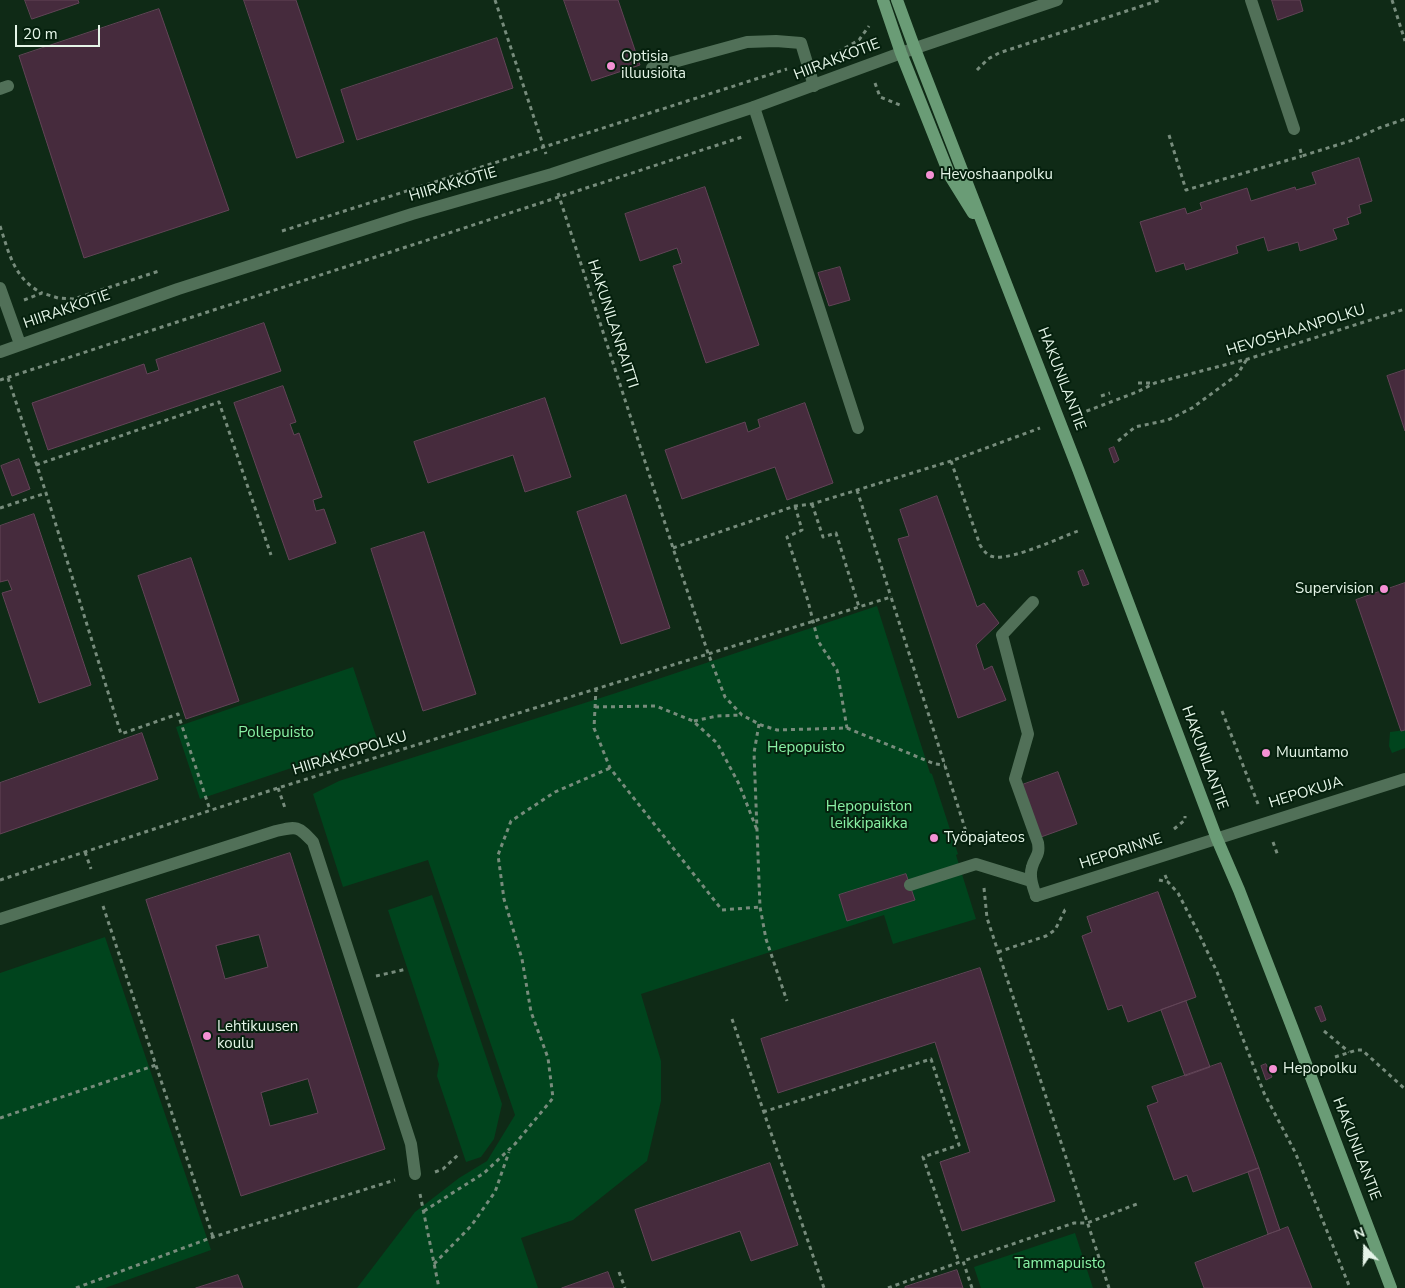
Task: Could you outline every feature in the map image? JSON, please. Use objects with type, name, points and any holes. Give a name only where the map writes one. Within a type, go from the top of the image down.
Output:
[{"type":"main road","name":"HAKUNILANTIE","points":[[883,0],[901,53],[950,176],[989,238]]},
{"type":"main road","name":"HAKUNILANTIE","points":[[897,0],[1391,1288]]},
{"type":"street","name":"HIIRAKKOTIE","points":[[0,352],[178,289],[412,214],[552,174],[754,107],[901,53],[1057,0]]},
{"type":"street","points":[[1251,0],[1294,129]]},
{"type":"street","points":[[652,68],[747,42],[776,40],[801,43],[814,86]]},
{"type":"street","points":[[754,107],[858,428]]},
{"type":"street","points":[[0,288],[20,344]]},
{"type":"street","points":[[910,885],[976,864],[1031,881],[1032,867],[1040,853],[1015,779],[1028,734],[1002,635],[1033,602]]},
{"type":"street","name":"HEPOKUJA","points":[[1217,838],[1405,779]]},
{"type":"street","points":[[0,920],[97,887],[276,831],[291,828],[302,830],[313,842],[410,1144],[415,1174]]},
{"type":"street","name":"HEPORINNE","points":[[1031,881],[1036,896],[1217,838]]},
{"type":"path","name":"HAKUNILANRAITTI","points":[[495,0],[708,653],[725,697],[742,715]]},
{"type":"path","points":[[977,70],[988,58],[999,53],[1160,0]]},
{"type":"path","points":[[1392,0],[1405,41]]},
{"type":"path","points":[[273,234],[835,54],[859,40]]},
{"type":"path","points":[[1169,135],[1186,190],[1354,140],[1379,128],[1405,119]]},
{"type":"path","points":[[1294,129],[1302,156]]},
{"type":"path","points":[[0,380],[761,131]]},
{"type":"path","points":[[0,226],[15,270],[28,284],[42,293],[58,298],[74,299],[162,270]]},
{"type":"path","points":[[6,306],[42,293]]},
{"type":"path","name":"HEVOSHAANPOLKU","points":[[1137,392],[1155,383],[1248,359],[1405,309]]},
{"type":"path","points":[[1118,441],[1135,427],[1168,420],[1192,408],[1237,375],[1248,359]]},
{"type":"path","points":[[8,378],[121,734],[178,714],[210,810]]},
{"type":"path","points":[[1138,383],[1155,383]]},
{"type":"path","points":[[1101,396],[1110,392]]},
{"type":"path","points":[[36,465],[219,402],[271,555]]},
{"type":"path","points":[[673,548],[795,506],[812,504],[987,448]]},
{"type":"path","points":[[951,461],[980,545],[985,553],[994,557],[1009,555],[1034,548],[1081,530]]},
{"type":"path","points":[[857,490],[891,597]]},
{"type":"path","points":[[0,508],[46,493]]},
{"type":"path","points":[[812,504],[823,537],[836,533],[859,607]]},
{"type":"path","points":[[795,506],[802,530],[787,537],[808,601],[818,641],[837,670],[847,728]]},
{"type":"path","name":"HIIRAKKOPOLKU","points":[[0,880],[278,788],[708,653]]},
{"type":"path","points":[[596,688],[594,728],[610,768],[722,910],[760,907]]},
{"type":"path","points":[[595,707],[656,706],[693,721],[717,743],[740,784],[758,833]]},
{"type":"path","points":[[1222,711],[1256,796]]},
{"type":"path","points":[[693,721],[717,716],[742,715],[758,724],[777,730],[847,728],[935,764],[945,765]]},
{"type":"path","points":[[758,724],[754,753],[760,907],[766,938],[787,1001]]},
{"type":"path","points":[[424,1212],[484,1173],[510,1150],[553,1098],[548,1058],[531,1012],[522,959],[504,900],[498,855],[511,821],[555,792],[610,768]]},
{"type":"path","points":[[278,788],[281,798]]},
{"type":"path","points":[[85,852],[213,1237]]},
{"type":"path","points":[[1154,879],[1168,882],[1178,893],[1199,934],[1217,972],[1264,1093],[1295,1152],[1350,1288]]},
{"type":"path","points":[[998,952],[1046,936],[1055,930],[1065,910],[1074,906]]},
{"type":"path","points":[[732,1019],[824,1288]]},
{"type":"path","points":[[1324,1032],[1350,1052]]},
{"type":"path","points":[[1335,1057],[1362,1050],[1405,1089]]},
{"type":"path","points":[[763,1112],[932,1059],[959,1145],[923,1158],[972,1288]]},
{"type":"path","points":[[0,1118],[156,1065]]},
{"type":"path","points":[[434,1264],[471,1226],[495,1192],[510,1150]]},
{"type":"path","points":[[76,1288],[213,1237],[415,1174],[432,1174],[443,1169],[458,1154]]},
{"type":"path","points":[[415,1174],[439,1288]]},
{"type":"path","points":[[889,1288],[1074,1223],[1087,1223],[1138,1204]]},
{"type":"path","points":[[619,1272],[624,1288]]},
{"type":"green space","points":[[877,606],[958,854],[956,855],[976,919],[893,944],[884,915],[641,994],[661,1061],[661,1101],[647,1161],[573,1220],[521,1238],[538,1288],[357,1288],[415,1212],[459,1178],[487,1161],[515,1115],[428,860],[343,887],[313,794],[339,781],[616,693]]},
{"type":"green space","name":"Pollepuisto","points":[[353,667],[377,739],[200,799],[176,727]]},
{"type":"green space","points":[[1405,730],[1405,748],[1392,753],[1389,746],[1390,732]]},
{"type":"green space","points":[[432,895],[502,1104],[494,1139],[481,1157],[466,1162],[437,1076],[439,1064],[388,910]]},
{"type":"green space","points":[[105,937],[211,1250],[105,1288],[0,1288],[0,973]]},
{"type":"green space","name":"Tammapuisto","points":[[1075,1233],[1093,1288],[981,1288],[974,1267]]},
{"type":"building","points":[[25,0],[78,0],[79,3],[32,19]]},
{"type":"building","points":[[244,0],[296,0],[344,142],[297,158]]},
{"type":"building","points":[[564,0],[618,0],[640,65],[592,81]]},
{"type":"building","points":[[1272,0],[1300,0],[1303,11],[1278,20]]},
{"type":"building","points":[[159,9],[229,210],[84,258],[19,56]]},
{"type":"building","points":[[497,38],[513,88],[357,140],[341,90]]},
{"type":"building","points":[[1359,158],[1372,201],[1359,205],[1361,213],[1347,218],[1349,224],[1333,229],[1337,239],[1300,251],[1298,242],[1268,251],[1264,237],[1236,246],[1238,253],[1186,270],[1184,263],[1156,272],[1140,222],[1185,208],[1187,214],[1202,209],[1200,203],[1247,188],[1251,201],[1295,187],[1296,190],[1316,184],[1312,173]]},
{"type":"building","points":[[705,187],[759,345],[706,363],[673,266],[682,263],[677,248],[640,261],[625,214]]},
{"type":"building","points":[[840,267],[850,300],[829,306],[818,273]]},
{"type":"building","points":[[264,323],[281,371],[48,450],[32,403],[144,364],[147,374],[159,370],[156,360]]},
{"type":"building","points":[[1405,370],[1405,431],[1387,376]]},
{"type":"building","points":[[283,386],[296,422],[290,424],[294,435],[299,433],[322,497],[313,500],[316,511],[324,509],[336,543],[289,560],[234,403]]},
{"type":"building","points":[[545,398],[571,477],[525,492],[513,455],[428,483],[414,442]]},
{"type":"building","points":[[805,403],[833,483],[787,500],[775,467],[682,499],[665,450],[745,422],[748,432],[760,427],[758,420]]},
{"type":"building","points":[[1114,447],[1119,460],[1114,463],[1109,449]]},
{"type":"building","points":[[19,459],[30,489],[12,496],[1,466]]},
{"type":"building","points":[[626,495],[670,628],[621,644],[577,512]]},
{"type":"building","points":[[937,496],[977,607],[984,603],[999,623],[976,645],[984,670],[992,666],[1006,700],[958,718],[898,539],[909,536],[900,510]]},
{"type":"building","points":[[34,514],[91,685],[39,703],[2,593],[12,590],[8,580],[0,582],[0,526]]},
{"type":"building","points":[[424,532],[476,694],[423,711],[371,549]]},
{"type":"building","points":[[191,558],[239,701],[186,719],[138,576]]},
{"type":"building","points":[[1083,570],[1089,584],[1083,586],[1078,572]]},
{"type":"building","points":[[1405,583],[1405,730],[1401,731],[1356,600]]},
{"type":"building","points":[[142,733],[158,779],[0,834],[0,783]]},
{"type":"building","points":[[1058,772],[1077,824],[1041,837],[1022,785]]},
{"type":"building","points":[[290,853],[385,1149],[241,1196],[146,900]],"holes":[[[259,935],[268,967],[225,979],[216,946]],[[308,1079],[318,1113],[270,1126],[261,1093]]]},
{"type":"building","points":[[906,874],[915,900],[847,921],[839,895]]},
{"type":"building","points":[[1158,892],[1196,997],[1128,1022],[1122,1005],[1108,1010],[1082,936],[1092,932],[1087,917]]},
{"type":"building","points":[[980,968],[1055,1201],[962,1231],[940,1162],[970,1152],[935,1042],[778,1093],[761,1039]]},
{"type":"building","points":[[1186,1001],[1210,1067],[1185,1076],[1161,1010]]},
{"type":"building","points":[[1321,1006],[1326,1020],[1321,1022],[1315,1008]]},
{"type":"building","points":[[1221,1063],[1259,1168],[1193,1192],[1187,1175],[1174,1180],[1147,1106],[1158,1102],[1152,1087]]},
{"type":"building","points":[[1266,1064],[1272,1077],[1266,1080],[1261,1066]]},
{"type":"building","points":[[770,1163],[798,1245],[751,1261],[740,1231],[652,1261],[635,1210]]},
{"type":"building","points":[[1259,1168],[1280,1230],[1268,1234],[1248,1172]]},
{"type":"building","points":[[1288,1227],[1312,1288],[1204,1288],[1195,1263]]},
{"type":"building","points":[[957,1270],[963,1288],[905,1288],[905,1287]]},
{"type":"building","points":[[608,1272],[614,1288],[562,1288]]},
{"type":"building","points":[[238,1275],[243,1288],[196,1288]]},
{"type":"place","name":"Optisia illuusioita","points":[[611,66]]},
{"type":"place","name":"Hevoshaanpolku","points":[[930,175]]},
{"type":"place","name":"Supervision","points":[[1384,589]]},
{"type":"place","name":"Muuntamo","points":[[1266,753]]},
{"type":"place","name":"Työpajateos","points":[[934,838]]},
{"type":"place","name":"Lehtikuusen koulu","points":[[207,1036]]},
{"type":"place","name":"Hepopolku","points":[[1273,1069]]},
{"type":"park label","name":"Hepopuisto","points":[[806,748]]},
{"type":"park label","name":"Hepopuiston leikkipaikka","points":[[869,816]]}]
